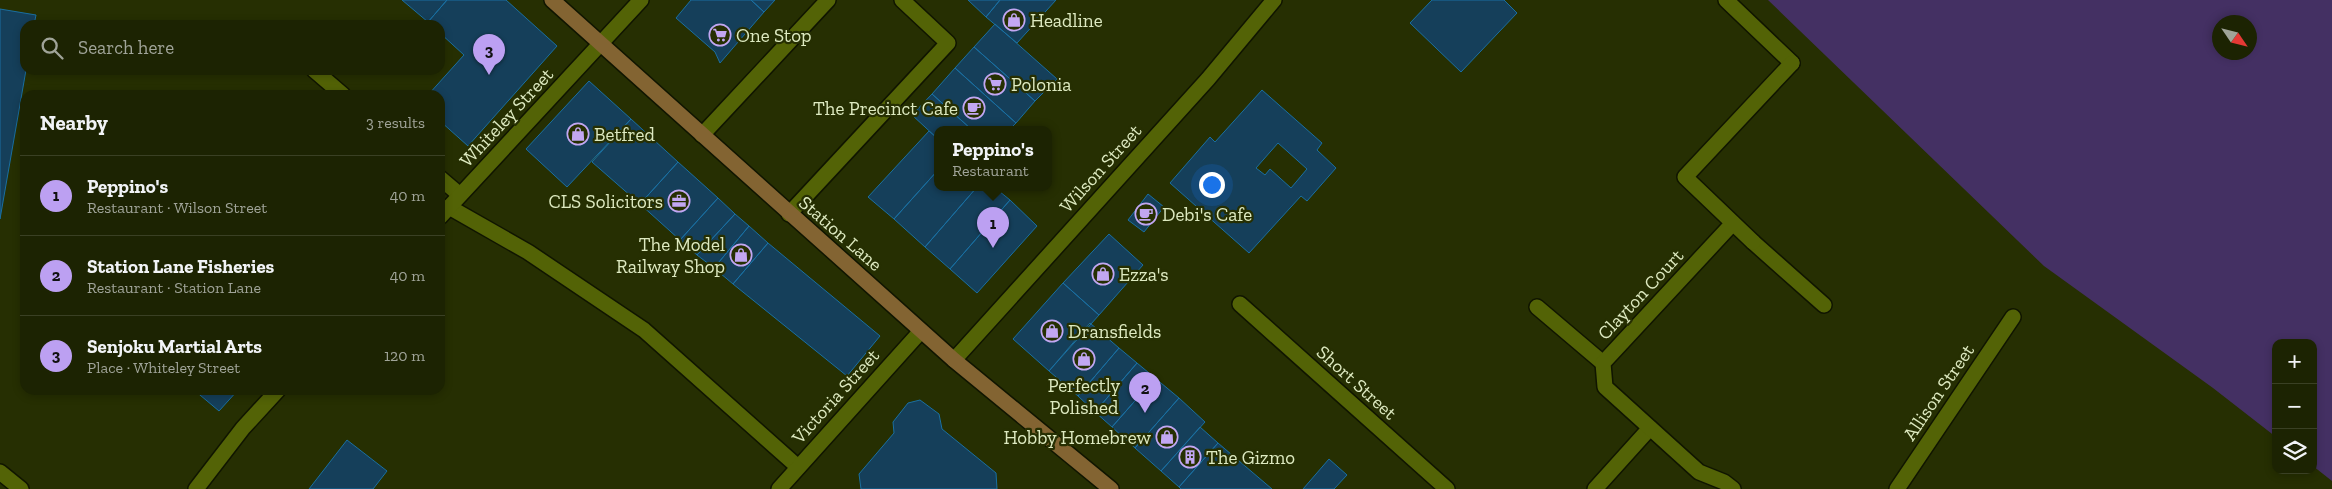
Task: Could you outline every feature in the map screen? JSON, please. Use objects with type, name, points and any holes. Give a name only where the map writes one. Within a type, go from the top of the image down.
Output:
[{"type":"main road","name":"Station Lane","points":[[552,0],[954,360],[1111,489]]},
{"type":"street","name":"Whiteley Street","points":[[445,212],[642,0]]},
{"type":"street","points":[[702,135],[828,0]]},
{"type":"street","points":[[789,214],[948,43],[902,0]]},
{"type":"street","points":[[1726,0],[1792,63],[1685,177],[1753,242],[1824,305]]},
{"type":"street","name":"Wilson Street","points":[[954,360],[1208,79],[1274,1]]},
{"type":"street","points":[[320,75],[337,90]]},
{"type":"street","points":[[445,182],[460,195]]},
{"type":"street","points":[[445,212],[528,252],[644,330],[798,467]]},
{"type":"street","name":"Clayton Court","points":[[1733,223],[1603,363],[1605,387],[1699,472],[1724,482],[1733,489]]},
{"type":"street","name":"Short Street","points":[[1240,304],[1447,489]]},
{"type":"street","points":[[1537,307],[1603,363]]},
{"type":"street","name":"Allison Street","points":[[1897,489],[2013,317]]},
{"type":"street","name":"Victoria Street","points":[[778,489],[921,331]]},
{"type":"street","points":[[196,489],[243,428],[273,395]]},
{"type":"street","points":[[1595,489],[1650,428]]},
{"type":"street","points":[[0,472],[21,489]]},
{"type":"shaded area","points":[[1768,0],[2332,0],[2332,481],[2317,469],[2317,339],[2272,339],[2272,434],[2213,388],[2044,266]]},
{"type":"building","points":[[402,0],[447,0],[430,20],[426,20]]},
{"type":"building","points":[[447,0],[506,0],[557,46],[468,146],[445,125],[445,90],[432,90],[464,55],[445,38],[445,20],[430,20]]},
{"type":"building","name":"One Stop","points":[[691,0],[751,0],[764,12],[720,63],[715,52],[676,18]]},
{"type":"building","points":[[751,0],[775,0],[764,12]]},
{"type":"building","points":[[968,0],[1000,0],[986,17]]},
{"type":"building","name":"Headline","points":[[1000,0],[1056,0],[1017,43],[986,17]]},
{"type":"building","points":[[1432,0],[1504,0],[1517,13],[1461,72],[1410,23]]},
{"type":"building","points":[[0,9],[36,15],[35,20],[20,20],[20,75],[25,75],[23,90],[20,90],[20,104],[0,219]]},
{"type":"building","points":[[995,24],[1057,79],[1035,101],[974,47]]},
{"type":"building","name":"Polonia","points":[[974,47],[1035,101],[1016,123],[955,68]]},
{"type":"building","name":"The Precinct Cafe","points":[[955,68],[1016,123],[1013,126],[968,126],[932,94]]},
{"type":"building","name":"Betfred","points":[[589,81],[631,119],[567,187],[526,149]]},
{"type":"building","points":[[1262,90],[1322,143],[1317,150],[1336,168],[1307,201],[1301,196],[1249,253],[1170,183],[1210,137],[1215,142]],"holes":[[[1278,143],[1307,169],[1291,188],[1270,169],[1265,175],[1256,168]]]},
{"type":"building","points":[[932,94],[968,126],[934,126],[934,135],[912,115]]},
{"type":"building","points":[[631,119],[678,162],[640,204],[592,162]]},
{"type":"building","points":[[929,131],[934,135],[934,174],[894,219],[868,197]]},
{"type":"building","name":"CLS Solicitors","points":[[678,162],[718,198],[680,240],[640,204]]},
{"type":"building","points":[[934,174],[934,191],[974,191],[925,247],[894,219]]},
{"type":"building","points":[[974,191],[999,191],[1010,200],[950,269],[925,247]]},
{"type":"building","name":"Debi's Cafe","points":[[1148,194],[1164,207],[1144,232],[1128,220]]},
{"type":"building","points":[[718,198],[735,214],[697,255],[680,240]]},
{"type":"building","points":[[1010,200],[1037,226],[977,293],[950,269]]},
{"type":"building","points":[[735,214],[749,226],[714,268],[697,255]]},
{"type":"building","name":"The Model Railway Shop","points":[[749,226],[768,243],[733,284],[714,268]]},
{"type":"building","name":"Ezza's","points":[[1109,234],[1143,265],[1099,315],[1063,283]]},
{"type":"building","points":[[768,243],[880,336],[847,376],[733,284]]},
{"type":"building","name":"Dransfields","points":[[1063,283],[1099,315],[1049,371],[1013,339]]},
{"type":"building","name":"Perfectly Polished","points":[[1090,323],[1119,348],[1078,396],[1049,371]]},
{"type":"building","points":[[1119,348],[1137,363],[1095,412],[1078,396]]},
{"type":"building","points":[[1137,363],[1155,378],[1112,427],[1095,412]]},
{"type":"building","points":[[1155,378],[1179,398],[1135,448],[1112,427]]},
{"type":"building","points":[[200,395],[233,395],[219,411]]},
{"type":"building","name":"Hobby Homebrew","points":[[1179,398],[1205,422],[1161,471],[1135,448]]},
{"type":"building","points":[[920,400],[939,414],[942,429],[996,473],[997,489],[861,489],[859,474],[894,433],[893,422],[908,403]]},
{"type":"building","name":"The Gizmo","points":[[1200,427],[1218,443],[1179,487],[1161,471]]},
{"type":"building","points":[[347,440],[387,471],[373,489],[309,489]]},
{"type":"building","points":[[1218,443],[1272,489],[1181,489],[1179,487]]},
{"type":"building","points":[[1329,459],[1347,475],[1334,489],[1303,489]]},
{"type":"place","name":"Headline","points":[[1014,20]]},
{"type":"place","name":"One Stop","points":[[720,35]]},
{"type":"place","name":"Senjoku Martial Arts","points":[[489,75]]},
{"type":"place","name":"Polonia","points":[[995,84]]},
{"type":"place","name":"The Precinct Cafe","points":[[974,108]]},
{"type":"place","name":"Betfred","points":[[578,134]]},
{"type":"place","name":"CLS Solicitors","points":[[679,201]]},
{"type":"place","name":"Debi's Cafe","points":[[1146,214]]},
{"type":"place","name":"Peppino's","points":[[993,248]]},
{"type":"place","name":"The Model Railway Shop","points":[[741,255]]},
{"type":"place","name":"Ezza's","points":[[1103,274]]},
{"type":"place","name":"Dransfields","points":[[1052,331]]},
{"type":"place","name":"Perfectly Polished","points":[[1084,359]]},
{"type":"place","name":"Station Lane Fisheries","points":[[1145,413]]},
{"type":"place","name":"Hobby Homebrew","points":[[1167,437]]},
{"type":"place","name":"The Gizmo","points":[[1190,457]]}]
